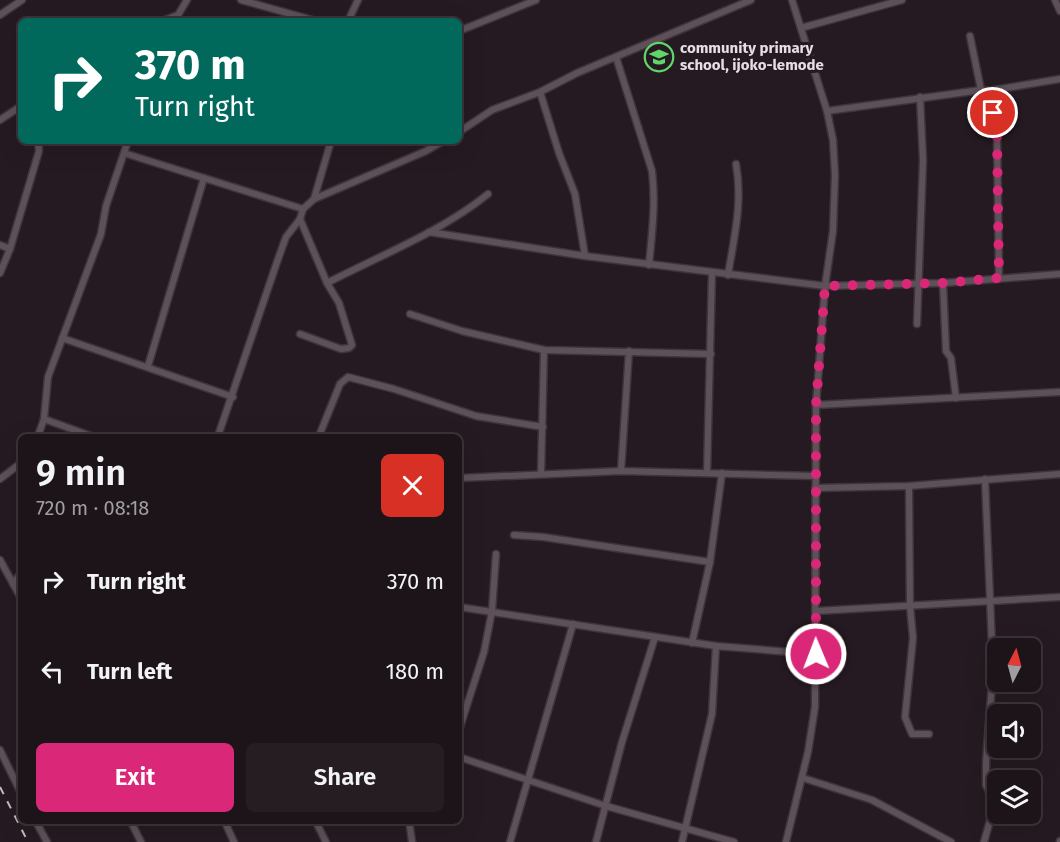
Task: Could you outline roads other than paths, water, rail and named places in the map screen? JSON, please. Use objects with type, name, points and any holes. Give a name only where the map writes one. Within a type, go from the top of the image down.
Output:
[{"type":"street","points":[[0,15],[22,0]]},
{"type":"street","points":[[177,18],[187,0]]},
{"type":"street","points":[[242,0],[305,18]]},
{"type":"street","points":[[349,18],[358,0]]},
{"type":"street","points":[[462,30],[536,0]]},
{"type":"street","points":[[462,130],[492,110],[540,92],[577,73],[751,0]]},
{"type":"street","points":[[786,842],[803,778],[812,730],[816,684],[816,405],[825,286],[835,205],[832,140],[827,111],[792,0]]},
{"type":"street","points":[[801,28],[902,0]]},
{"type":"street","points":[[1055,0],[1060,11]]},
{"type":"street","points":[[970,36],[981,90]]},
{"type":"street","points":[[616,57],[652,171],[655,198],[649,265]]},
{"type":"street","points":[[827,111],[920,97],[988,91],[1060,79]]},
{"type":"street","points":[[988,91],[997,135],[999,278]]},
{"type":"street","points":[[540,92],[559,153],[575,194],[585,256]]},
{"type":"street","points":[[917,324],[923,160],[920,97]]},
{"type":"street","points":[[0,120],[18,108]]},
{"type":"street","points":[[0,273],[10,249],[39,152],[38,144]]},
{"type":"street","points":[[39,434],[44,418],[48,376],[101,234],[106,206],[127,144]]},
{"type":"street","points":[[314,199],[330,144]]},
{"type":"street","points":[[219,434],[286,237],[300,219],[303,209],[314,199],[438,144]]},
{"type":"street","points":[[124,153],[303,209]]},
{"type":"street","points":[[728,275],[738,218],[740,183],[736,165]]},
{"type":"street","points":[[148,366],[204,178]]},
{"type":"street","points":[[327,283],[429,232],[468,210],[488,194]]},
{"type":"street","points":[[300,219],[327,283],[339,303],[352,345],[341,349],[300,334]]},
{"type":"street","points":[[429,232],[649,265],[825,286],[943,283],[1060,274]]},
{"type":"street","points":[[0,245],[10,249]]},
{"type":"street","points":[[707,473],[712,273]]},
{"type":"street","points":[[943,283],[946,351],[951,358],[956,399]]},
{"type":"street","points":[[410,314],[462,331],[544,350],[711,354]]},
{"type":"street","points":[[62,338],[233,397]]},
{"type":"street","points":[[541,474],[544,350]]},
{"type":"street","points":[[621,471],[629,351]]},
{"type":"street","points":[[320,434],[340,384],[348,377],[476,416],[543,427]]},
{"type":"street","points":[[816,405],[1060,392]]},
{"type":"street","points":[[44,418],[86,434]]},
{"type":"street","points":[[0,479],[18,465]]},
{"type":"street","points":[[462,478],[621,471],[815,476]]},
{"type":"street","points":[[692,643],[710,562],[722,473]]},
{"type":"street","points":[[815,488],[909,486],[1060,474]]},
{"type":"street","points":[[984,842],[993,810],[992,796],[986,785],[993,670],[985,479]]},
{"type":"street","points":[[909,486],[910,606],[913,638],[905,717],[912,734],[929,734]]},
{"type":"street","points":[[514,535],[543,537],[710,562]]},
{"type":"street","points":[[462,721],[484,652],[492,611],[496,554]]},
{"type":"street","points":[[0,560],[18,593]]},
{"type":"street","points":[[13,584],[18,577]]},
{"type":"street","points":[[816,611],[1060,597]]},
{"type":"street","points":[[462,607],[692,643],[816,654]]},
{"type":"street","points":[[510,842],[573,624]]},
{"type":"street","points":[[596,842],[622,742],[655,637]]},
{"type":"street","points":[[682,842],[712,714],[716,646]]},
{"type":"street","points":[[0,750],[18,787]]},
{"type":"street","points":[[462,758],[606,806],[734,842]]},
{"type":"street","points":[[803,778],[872,800],[951,842]]},
{"type":"street","points":[[37,824],[47,842]]},
{"type":"street","points":[[132,824],[141,842]]},
{"type":"street","points":[[226,824],[234,842]]},
{"type":"street","points":[[317,824],[326,842]]},
{"type":"street","points":[[410,824],[412,842]]},
{"type":"railway","points":[[0,787],[18,822]]},
{"type":"railway","points":[[19,824],[28,842]]},
{"type":"place","name":"community primary school, ijoko-lemode","points":[[659,57]]}]
